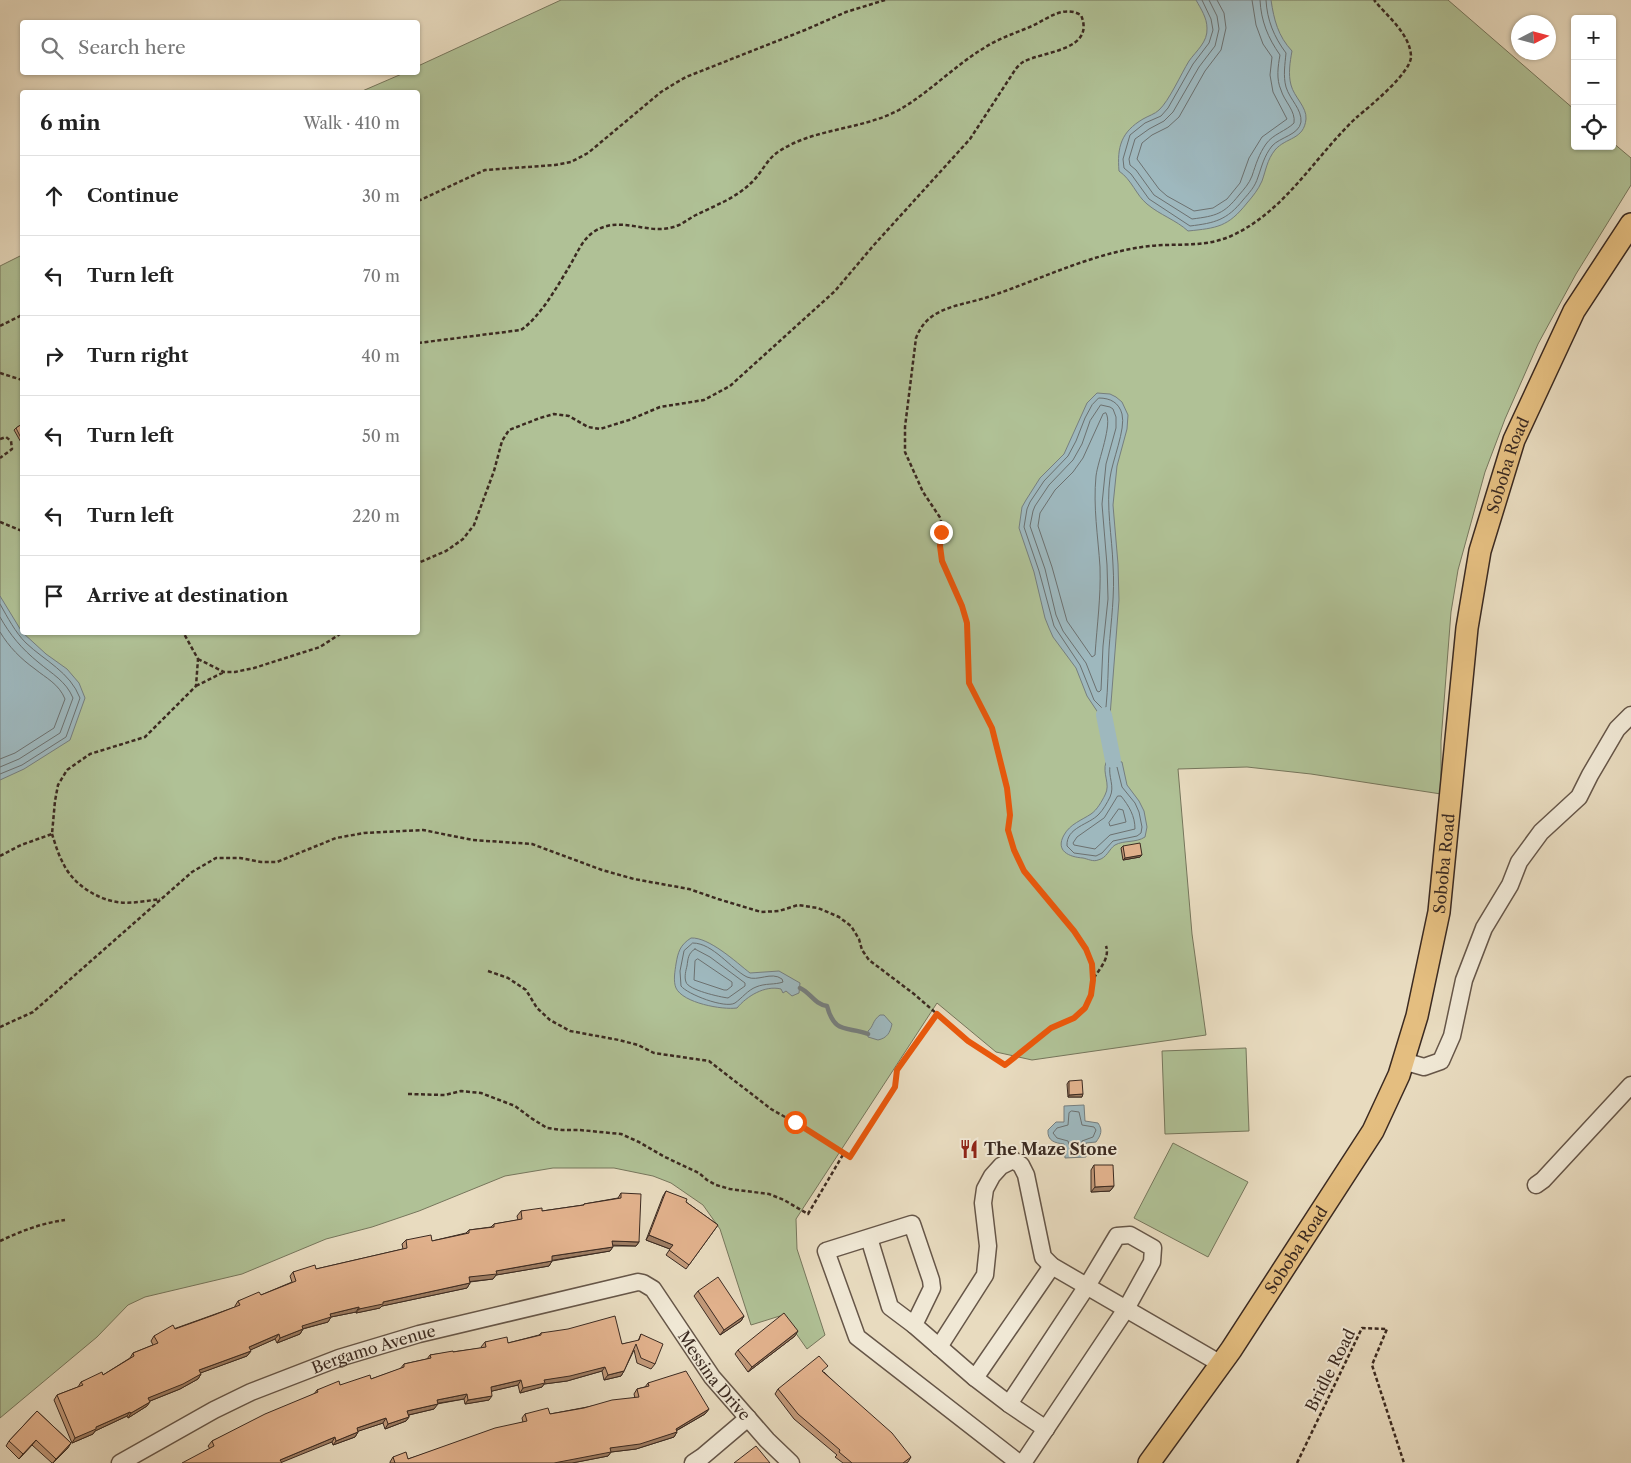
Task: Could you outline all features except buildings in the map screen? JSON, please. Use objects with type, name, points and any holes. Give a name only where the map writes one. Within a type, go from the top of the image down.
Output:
[{"type":"main road","name":"Soboba Road","points":[[1149,1463],[1221,1364],[1373,1131],[1399,1075],[1417,1016],[1439,912],[1467,628],[1480,551],[1514,440],[1574,311],[1631,224]]},
{"type":"street","points":[[1403,1061],[1424,1067],[1441,1061],[1452,1036],[1464,980],[1484,928],[1510,885],[1518,862],[1541,832],[1579,797],[1590,774],[1617,729],[1631,715]]},
{"type":"street","points":[[1536,1185],[1543,1180],[1631,1085]]},
{"type":"street","points":[[939,1347],[985,1275],[988,1246],[983,1203],[986,1188],[992,1176],[1001,1166],[1008,1161],[1014,1160],[1021,1165],[1026,1175],[1043,1257],[1052,1266],[1221,1364]]},
{"type":"street","points":[[914,1325],[932,1288],[912,1224],[826,1251],[857,1337],[1021,1463],[1046,1429],[1126,1309],[1152,1262],[1153,1248],[1130,1235],[1117,1236],[1087,1286],[1009,1404]]},
{"type":"street","points":[[869,1238],[890,1307],[914,1325],[974,1378],[1046,1429]]},
{"type":"street","points":[[974,1378],[1052,1266]]},
{"type":"street","name":"Messina Drive","points":[[643,1283],[653,1289],[712,1377],[791,1463]]},
{"type":"street","name":"Bergamo Avenue","points":[[120,1463],[214,1410],[251,1392],[339,1358],[419,1334],[623,1285],[643,1283]]},
{"type":"street","points":[[692,1463],[702,1457],[748,1418]]},
{"type":"path","points":[[420,200],[485,170],[542,167],[570,162],[588,153],[662,92],[686,77],[821,22],[885,0]]},
{"type":"path","points":[[0,1027],[33,1012],[126,932],[161,898],[192,872],[216,858],[240,858],[261,862],[277,862],[336,838],[364,833],[422,830],[473,840],[532,844],[602,870],[634,879],[689,889],[761,912],[779,911],[798,905],[818,908],[828,912],[851,926],[859,939],[862,950],[869,960],[968,1041],[1005,1065],[1051,1028],[1074,1018],[1085,1008],[1091,995],[1093,980],[1092,964],[1086,949],[1074,931],[1024,871],[1014,850],[1008,830],[1010,815],[1007,788],[992,728],[969,683],[967,623],[962,606],[942,561],[940,546],[941,519],[923,492],[905,452],[905,427],[916,338],[922,325],[934,314],[952,307],[989,297],[1076,264],[1119,252],[1156,245],[1192,246],[1211,243],[1232,236],[1267,213],[1307,174],[1357,118],[1385,93],[1407,67],[1412,58],[1408,43],[1374,0]]},
{"type":"path","points":[[420,343],[521,330],[536,315],[568,269],[585,239],[604,226],[620,223],[665,230],[680,225],[740,192],[760,174],[776,152],[810,138],[864,124],[898,110],[927,92],[985,47],[1056,14],[1070,10],[1081,15],[1084,23],[1083,30],[1077,41],[1070,46],[1021,63],[1014,70],[970,139],[879,238],[835,291],[730,386],[704,400],[660,407],[629,420],[600,429],[588,427],[569,416],[554,414],[509,430],[502,441],[494,471],[474,525],[463,539],[446,551],[420,561]]},
{"type":"path","points":[[0,326],[20,316]]},
{"type":"path","points":[[0,373],[20,379]]},
{"type":"path","points":[[0,439],[6,437],[11,441],[12,449],[0,458]]},
{"type":"path","points":[[0,522],[20,530]]},
{"type":"path","points":[[185,635],[198,659],[196,686]]},
{"type":"path","points":[[198,659],[224,672],[235,672],[254,668],[320,647],[338,635]]},
{"type":"path","points":[[161,898],[116,902],[92,893],[71,876],[63,863],[52,834],[54,801],[58,785],[67,770],[90,754],[145,737],[196,686],[224,672]]},
{"type":"path","points":[[0,856],[21,845],[52,834]]},
{"type":"path","points":[[1093,980],[1106,959],[1108,951],[1106,946]]},
{"type":"path","points":[[488,971],[508,978],[526,990],[537,1008],[550,1020],[570,1031],[619,1040],[638,1045],[654,1053],[709,1061],[771,1108],[850,1157],[895,1087],[897,1070],[937,1014]]},
{"type":"path","points":[[408,1094],[445,1095],[461,1092],[481,1093],[515,1106],[547,1128],[621,1134],[639,1142],[665,1158],[699,1173],[716,1185],[730,1190],[769,1194],[784,1200],[808,1214],[844,1153]]},
{"type":"path","points":[[0,1241],[40,1225],[65,1220]]},
{"type":"path","name":"Bridle Road","points":[[1297,1463],[1362,1328],[1387,1329],[1372,1365],[1404,1463]]},
{"type":"green space","points":[[561,0],[1448,0],[1511,55],[1511,60],[1517,60],[1571,107],[1571,150],[1616,150],[1616,145],[1631,158],[1631,185],[1576,274],[1538,344],[1505,419],[1485,472],[1458,570],[1451,612],[1441,741],[1441,794],[1311,774],[1247,767],[1178,769],[1192,934],[1206,1035],[1032,1060],[996,1052],[937,1003],[796,1219],[797,1249],[825,1335],[807,1349],[783,1315],[751,1325],[720,1229],[703,1205],[671,1183],[653,1176],[614,1168],[553,1168],[505,1176],[419,1211],[372,1227],[326,1239],[242,1274],[145,1297],[128,1305],[97,1337],[0,1418],[0,266],[20,256],[20,635],[420,635],[420,90],[365,90],[399,75],[420,75],[420,65]]},
{"type":"green space","points":[[1246,1048],[1249,1131],[1165,1134],[1162,1051]]},
{"type":"green space","points":[[1173,1143],[1248,1182],[1208,1257],[1134,1218]]},
{"type":"water","points":[[1196,0],[1271,0],[1277,27],[1283,40],[1292,51],[1290,81],[1304,110],[1306,119],[1302,131],[1279,146],[1272,154],[1259,187],[1234,217],[1221,225],[1188,231],[1143,200],[1119,171],[1119,155],[1125,135],[1136,124],[1156,113],[1163,106],[1189,61],[1206,38],[1207,24]]},
{"type":"water","points":[[1097,393],[1110,394],[1116,397],[1122,402],[1128,415],[1127,429],[1117,466],[1113,505],[1119,600],[1110,716],[1099,714],[1087,696],[1076,668],[1053,637],[1045,618],[1034,572],[1019,528],[1022,507],[1026,500],[1040,478],[1064,454],[1087,403]]},
{"type":"water","points":[[0,596],[20,629],[20,635],[25,635],[46,654],[67,669],[79,683],[85,698],[70,740],[24,769],[0,780]]},
{"type":"water","points":[[1113,760],[1122,762],[1127,785],[1144,811],[1147,827],[1145,837],[1115,845],[1104,857],[1096,861],[1068,855],[1061,845],[1064,835],[1073,825],[1091,814],[1099,805],[1107,791],[1106,762]]},
{"type":"water","points":[[691,938],[714,946],[750,973],[779,971],[800,983],[799,993],[792,996],[786,991],[783,993],[781,989],[763,990],[746,999],[737,1008],[713,1007],[686,998],[676,988],[674,976],[679,952],[684,943]]},
{"type":"water","points":[[880,1015],[884,1015],[892,1024],[888,1035],[878,1040],[868,1037],[868,1031]]},
{"type":"water","points":[[1084,1105],[1085,1121],[1098,1123],[1101,1130],[1100,1135],[1096,1142],[1086,1143],[1086,1157],[1065,1158],[1064,1144],[1050,1139],[1048,1130],[1056,1122],[1064,1122],[1064,1106]]},
{"type":"waterway","points":[[1104,715],[1113,760]]},
{"type":"waterway","points":[[800,988],[816,1001],[827,1006],[830,1015],[838,1025],[868,1034]]},
{"type":"place","name":"The Maze Stone","points":[[969,1149]]},
{"type":"route","points":[[795,1122],[850,1157],[895,1087],[897,1070],[937,1014],[968,1041],[1005,1065],[1051,1028],[1074,1018],[1085,1008],[1091,995],[1093,980],[1092,964],[1086,949],[1065,918],[1024,871],[1014,850],[1008,830],[1010,815],[1007,788],[1000,757],[992,728],[969,683],[967,623],[955,588],[942,561],[941,532]]}]
